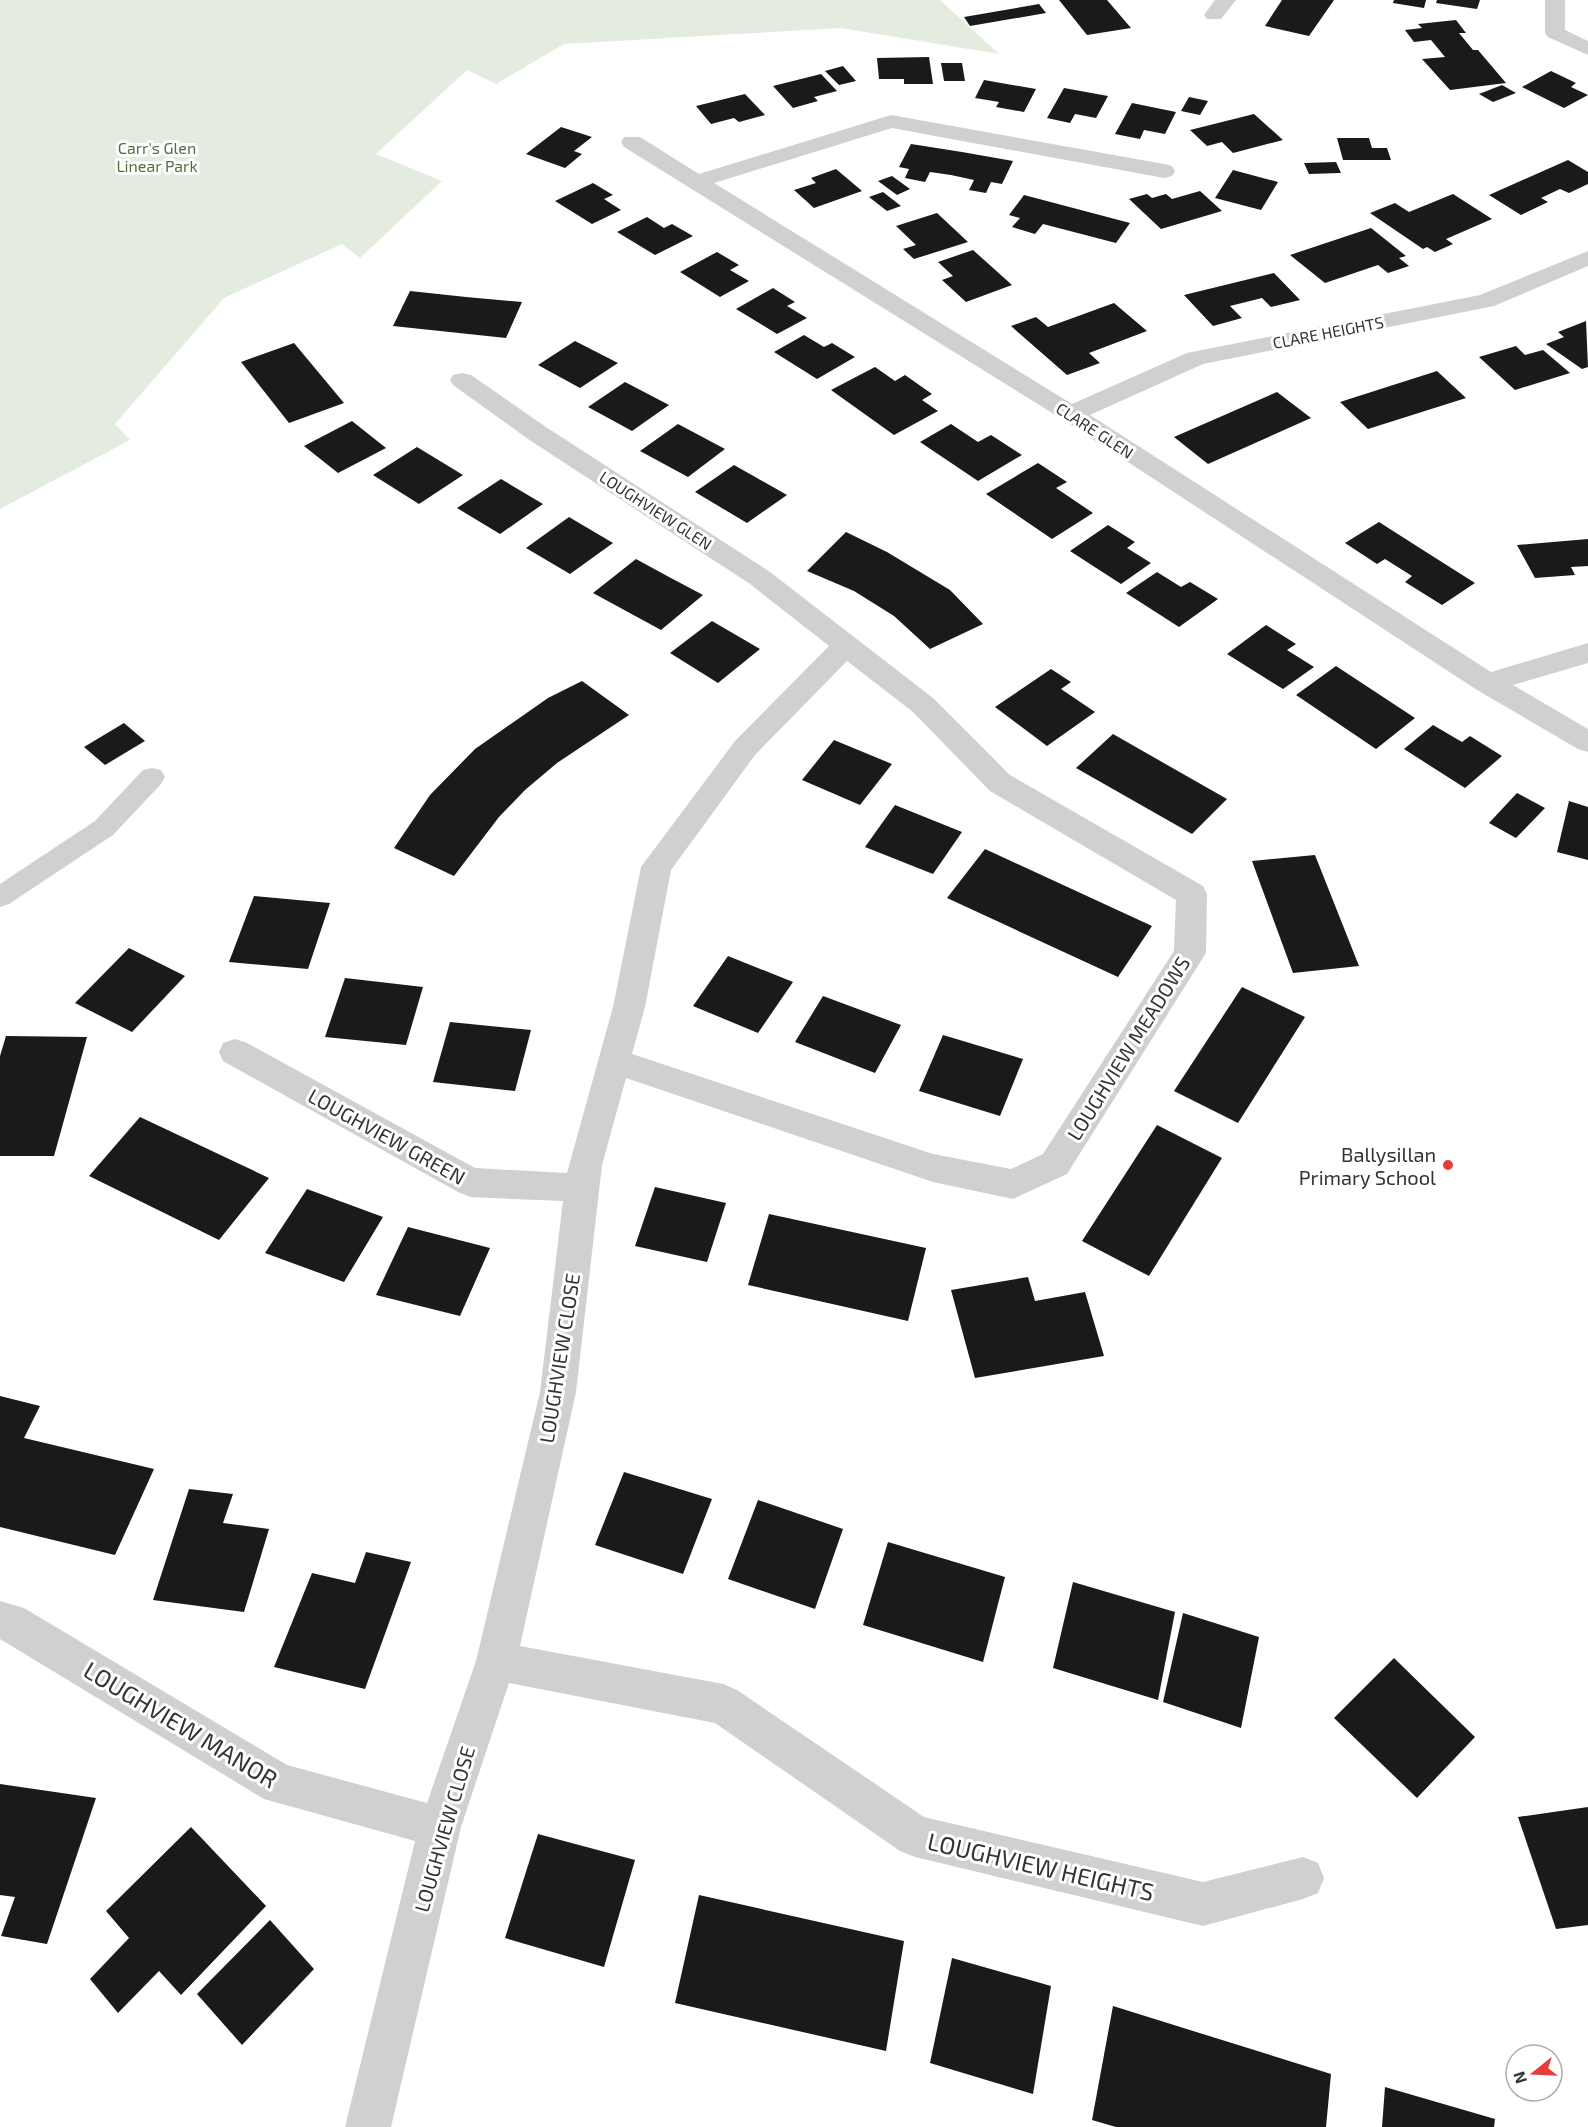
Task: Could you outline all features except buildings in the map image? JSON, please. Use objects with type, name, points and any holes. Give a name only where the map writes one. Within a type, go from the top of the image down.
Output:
[{"type":"street","points":[[1555,0],[1555,33],[1588,50]]},
{"type":"street","points":[[699,181],[891,121],[1164,171]]},
{"type":"street","name":"CLARE GLEN","points":[[632,142],[699,181],[1071,414],[1487,683],[1588,741]]},
{"type":"street","name":"CLARE HEIGHTS","points":[[1071,414],[1196,358],[1486,301],[1588,258]]},
{"type":"street","name":"LOUGHVIEW GLEN","points":[[462,380],[537,433],[760,578],[846,645]]},
{"type":"street","name":"LOUGHVIEW CLOSE","points":[[368,2127],[440,1827],[496,1661],[558,1392],[585,1165],[629,1007],[656,867],[745,748],[846,645]]},
{"type":"street","name":"LOUGHVIEW MEADOWS","points":[[614,1061],[933,1168],[1013,1184],[1055,1164],[1190,952],[1192,894],[1000,783],[923,705],[846,645]]},
{"type":"street","points":[[1487,683],[1588,653]]},
{"type":"street","name":"LOUGHVIEW GREEN","points":[[235,1052],[470,1182],[584,1188]]},
{"type":"street","name":"LOUGHVIEW MANOR","points":[[0,1620],[10,1622],[279,1784],[440,1827]]},
{"type":"street","name":"LOUGHVIEW HEIGHTS","points":[[496,1661],[723,1704],[915,1836],[1203,1904],[1303,1878]]},
{"type":"lane","points":[[0,897],[104,828],[152,777]]},
{"type":"green space","name":"Carr's Glen Linear Park","points":[[0,0],[940,0],[999,54],[841,28],[564,44],[496,84],[467,70],[376,154],[442,181],[360,258],[342,244],[224,298],[115,424],[130,440],[0,509]]},
{"type":"place","name":"Ballysillan Primary School","points":[[1448,1165]]}]
